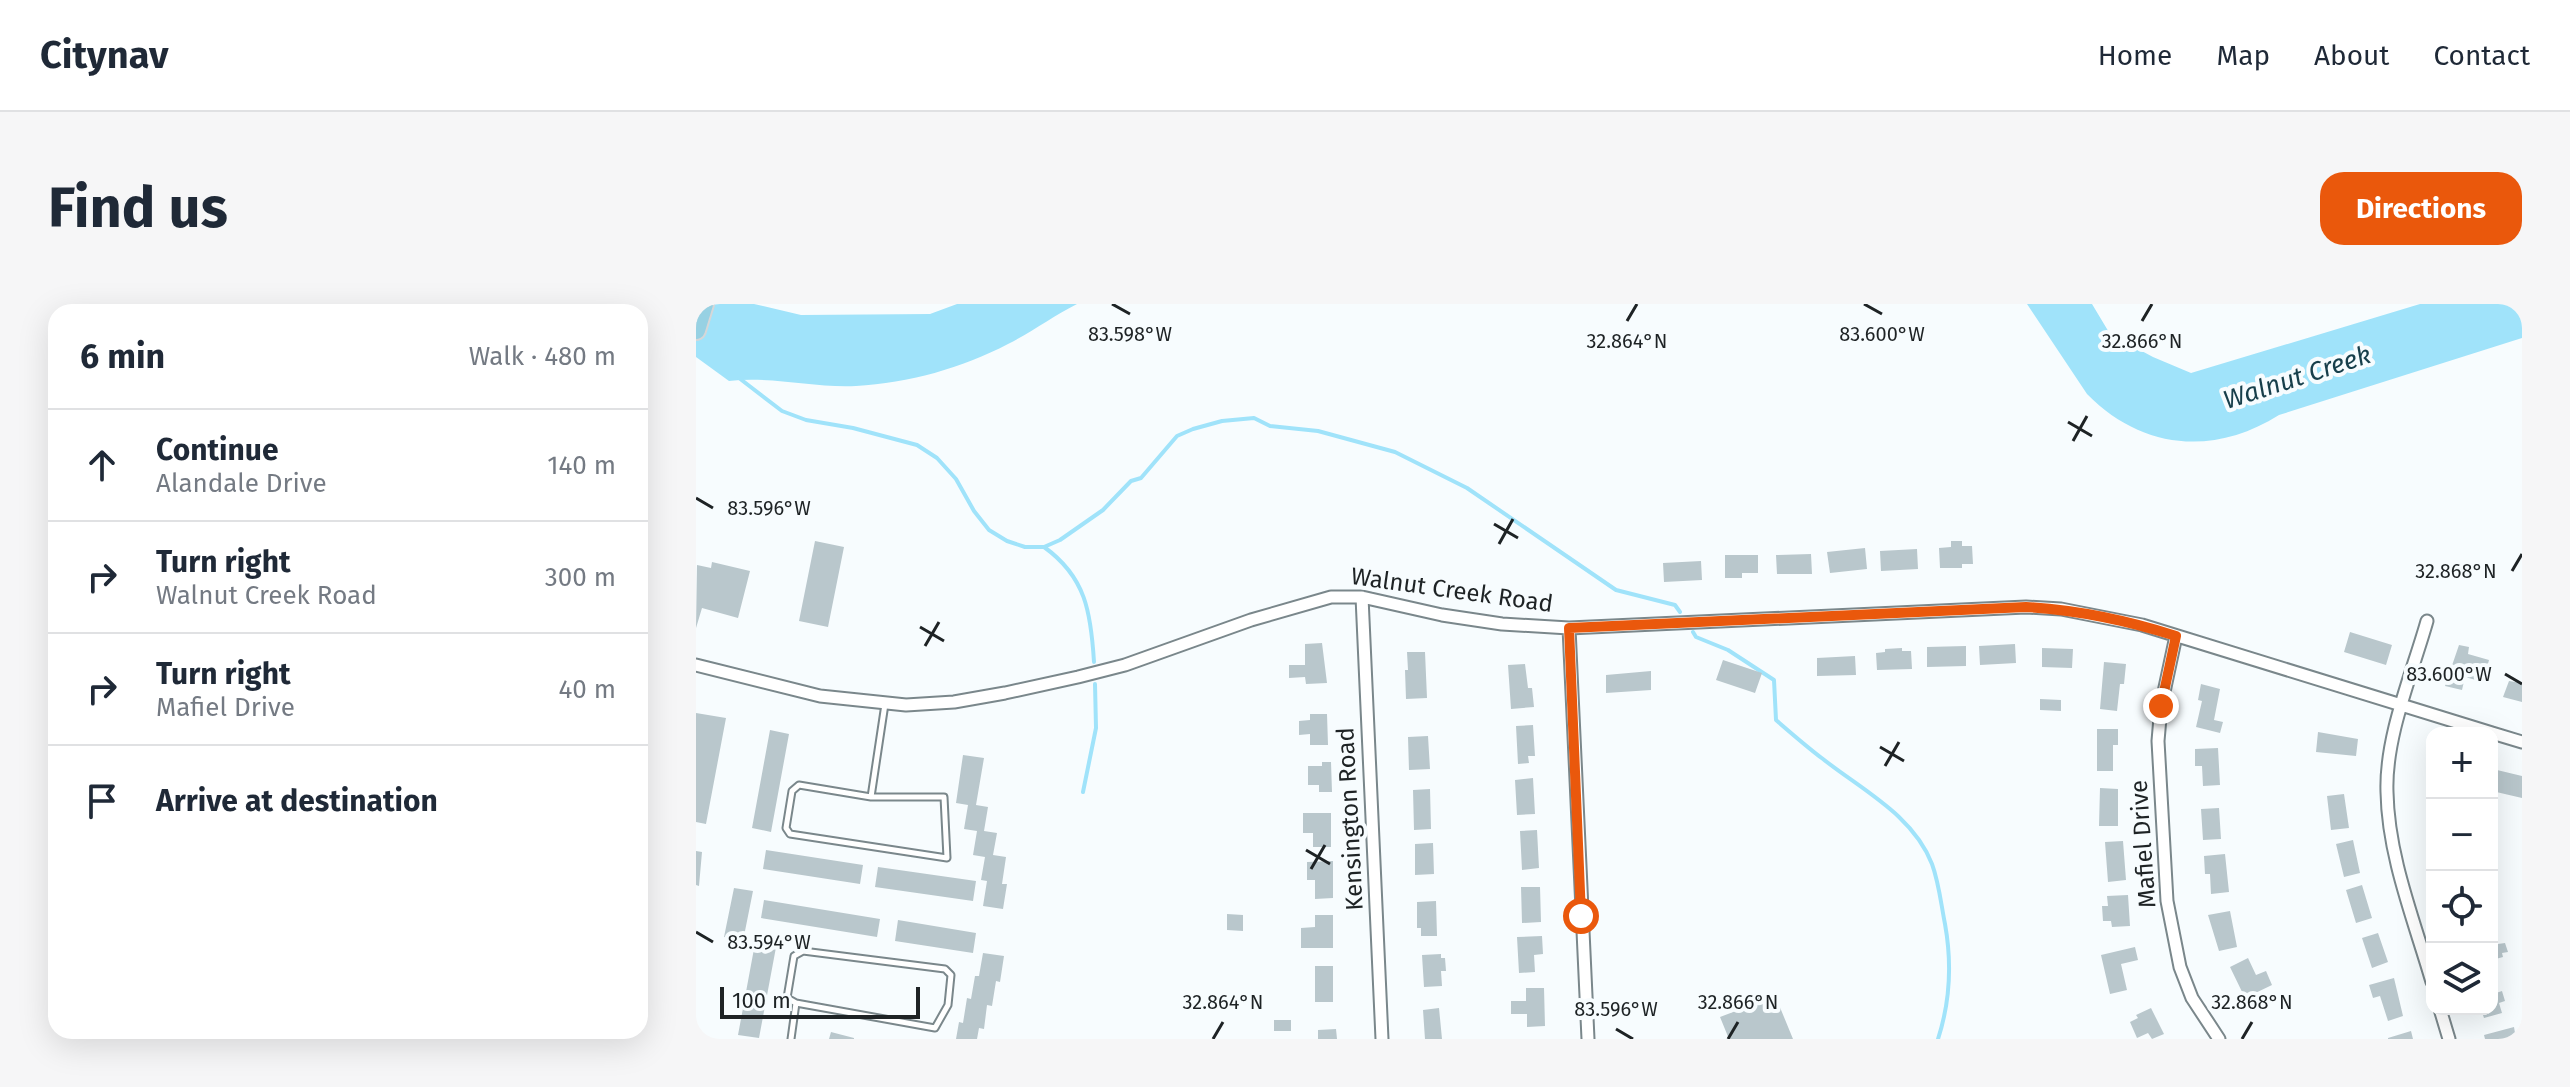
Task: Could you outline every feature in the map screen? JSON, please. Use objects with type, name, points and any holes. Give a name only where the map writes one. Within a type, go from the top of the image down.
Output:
[{"type":"main road","points":[[696,330],[704,304]]},
{"type":"street","name":"Walnut Creek Road","points":[[696,665],[820,696],[906,705],[954,702],[1021,690],[1125,665],[1251,620],[1331,597],[1362,597],[1442,615],[1502,624],[1569,628],[2026,607],[2099,615],[2472,727]]},
{"type":"street","name":"Kensington Road","points":[[1362,597],[1382,1039]]},
{"type":"street","points":[[2426,961],[2389,831],[2386,790],[2388,766],[2402,706],[2427,621]]},
{"type":"street","points":[[1569,628],[1588,1039]]},
{"type":"street","name":"Mafiel Drive","points":[[2176,636],[2161,706],[2158,741],[2167,901],[2180,967],[2192,998],[2219,1039]]},
{"type":"street","name":"Walnut Creek Road","points":[[2498,735],[2522,742]]},
{"type":"street","points":[[2442,1015],[2449,1039]]},
{"type":"lane","points":[[871,797],[885,703]]},
{"type":"lane","points":[[799,785],[871,797],[944,797],[947,858],[790,834],[786,828],[792,791],[799,785]]},
{"type":"lane","points":[[803,951],[945,969],[951,975],[948,1005],[935,1028],[796,1003],[787,998],[794,956],[803,951]]},
{"type":"lane","points":[[791,1039],[796,1003]]},
{"type":"water","points":[[696,304],[754,304],[801,315],[930,314],[957,304],[1077,304],[1008,344],[954,367],[896,382],[840,386],[761,380],[729,381],[696,357]]},
{"type":"water","name":"Walnut Creek","points":[[2027,304],[2092,304],[2110,334],[2191,373],[2420,304],[2522,304],[2522,338],[2279,415],[2229,437],[2179,441],[2131,427],[2108,413],[2087,394]]},
{"type":"building","points":[[815,541],[844,547],[828,627],[799,621]]},
{"type":"building","points":[[1951,541],[1962,541],[1962,546],[1972,546],[1973,564],[1962,564],[1962,568],[1940,568],[1939,548],[1951,547]]},
{"type":"building","points":[[1865,548],[1867,569],[1830,573],[1827,552]]},
{"type":"building","points":[[1917,549],[1918,569],[1881,571],[1880,551]]},
{"type":"building","points":[[1811,554],[1812,574],[1777,574],[1776,555]]},
{"type":"building","points":[[1725,555],[1758,555],[1758,573],[1742,573],[1742,578],[1725,578]]},
{"type":"building","points":[[1701,561],[1702,580],[1664,582],[1663,563]]},
{"type":"building","points":[[712,562],[750,571],[738,618],[702,608],[696,628],[697,565],[711,568]]},
{"type":"building","points":[[2350,632],[2392,645],[2386,665],[2344,652]]},
{"type":"building","points":[[1322,643],[1327,683],[1306,684],[1305,677],[1289,678],[1289,665],[1305,665],[1305,644]]},
{"type":"building","points":[[2015,644],[2016,663],[1980,665],[1979,646]]},
{"type":"building","points":[[2459,645],[2469,647],[2468,654],[2489,660],[2483,682],[2465,677],[2462,690],[2445,686]]},
{"type":"building","points":[[1966,646],[1966,666],[1927,667],[1927,647]]},
{"type":"building","points":[[1902,648],[1902,651],[1911,651],[1912,669],[1877,670],[1876,653]]},
{"type":"building","points":[[2042,648],[2073,649],[2072,668],[2042,667]]},
{"type":"building","points":[[1407,652],[1425,652],[1427,698],[1406,699]]},
{"type":"building","points":[[1855,656],[1856,675],[1817,676],[1817,658]]},
{"type":"building","points":[[1723,660],[1762,673],[1755,693],[1716,680]]},
{"type":"building","points":[[2104,662],[2126,664],[2117,711],[2100,709]]},
{"type":"building","points":[[1525,664],[1534,707],[1511,709],[1508,665]]},
{"type":"building","points":[[1651,671],[1651,690],[1606,693],[1606,675]]},
{"type":"building","points":[[2509,681],[2522,683],[2522,702],[2503,697]]},
{"type":"building","points":[[2201,684],[2220,689],[2214,720],[2223,722],[2220,733],[2196,727],[2202,701],[2198,700]]},
{"type":"building","points":[[2040,699],[2061,700],[2061,711],[2040,710]]},
{"type":"building","points":[[696,713],[726,718],[706,824],[696,822]]},
{"type":"building","points":[[1310,714],[1327,714],[1328,745],[1310,745],[1310,734],[1299,735],[1299,721],[1310,720]]},
{"type":"building","points":[[1533,725],[1535,756],[1528,756],[1529,763],[1518,764],[1516,726]]},
{"type":"building","points":[[2097,729],[2118,729],[2118,745],[2113,745],[2113,771],[2097,771]]},
{"type":"building","points":[[770,730],[789,734],[771,832],[752,828]]},
{"type":"building","points":[[2318,732],[2358,739],[2356,756],[2316,752]]},
{"type":"building","points":[[1428,736],[1430,769],[1409,770],[1408,737]]},
{"type":"building","points":[[2218,748],[2220,785],[2203,786],[2202,766],[2195,766],[2195,749]]},
{"type":"building","points":[[963,755],[984,758],[976,805],[988,807],[984,831],[997,833],[993,855],[1006,857],[1002,884],[1007,884],[1003,909],[983,906],[987,881],[981,880],[985,857],[973,855],[977,831],[964,829],[968,805],[956,803]]},
{"type":"building","points":[[1322,762],[1331,762],[1332,792],[1319,792],[1319,785],[1308,785],[1308,766],[1322,766]]},
{"type":"building","points":[[2498,770],[2522,776],[2522,798],[2498,792]]},
{"type":"building","points":[[1533,778],[1535,814],[1517,815],[1515,780]]},
{"type":"building","points":[[2100,788],[2118,789],[2118,826],[2099,826]]},
{"type":"building","points":[[1430,789],[1431,829],[1414,830],[1413,790]]},
{"type":"building","points":[[2344,794],[2349,828],[2331,830],[2327,796]]},
{"type":"building","points":[[2219,808],[2221,839],[2203,840],[2201,809]]},
{"type":"building","points":[[1303,813],[1331,813],[1331,847],[1313,847],[1313,833],[1303,833]]},
{"type":"building","points":[[1537,830],[1539,868],[1522,870],[1520,831]]},
{"type":"building","points":[[2353,840],[2360,873],[2344,877],[2336,844]]},
{"type":"building","points":[[2123,841],[2126,880],[2108,882],[2105,842]]},
{"type":"building","points":[[1433,843],[1434,874],[1415,875],[1415,844]]},
{"type":"building","points":[[766,850],[863,865],[860,884],[763,869]]},
{"type":"building","points":[[696,851],[702,852],[699,886],[696,885]]},
{"type":"building","points":[[2225,854],[2229,892],[2211,894],[2210,874],[2205,874],[2204,856]]},
{"type":"building","points":[[1333,861],[1333,898],[1315,899],[1315,880],[1307,880],[1307,862]]},
{"type":"building","points":[[878,867],[976,881],[973,901],[875,887]]},
{"type":"building","points":[[2362,885],[2372,918],[2356,923],[2346,890]]},
{"type":"building","points":[[1521,887],[1540,887],[1541,922],[1522,923]]},
{"type":"building","points":[[734,888],[753,891],[743,941],[724,937]]},
{"type":"building","points":[[2128,895],[2130,926],[2112,927],[2111,921],[2103,921],[2102,906],[2108,906],[2107,896]]},
{"type":"building","points":[[764,900],[880,919],[877,937],[761,918]]},
{"type":"building","points":[[1436,901],[1437,936],[1421,936],[1421,928],[1417,928],[1417,902]]},
{"type":"building","points":[[2230,911],[2237,947],[2219,951],[2208,915]]},
{"type":"building","points":[[1227,914],[1243,915],[1243,931],[1227,930]]},
{"type":"building","points":[[1315,915],[1333,915],[1333,948],[1301,948],[1301,928],[1315,927]]},
{"type":"building","points":[[898,920],[976,933],[973,953],[895,941]]},
{"type":"building","points":[[2378,933],[2388,962],[2372,968],[2362,938]]},
{"type":"building","points":[[1542,936],[1543,954],[1534,955],[1535,972],[1519,973],[1517,937]]},
{"type":"building","points":[[756,938],[777,942],[759,1038],[738,1035]]},
{"type":"building","points":[[2505,943],[2508,952],[2502,953],[2503,957],[2498,958],[2498,944]]},
{"type":"building","points":[[2135,947],[2138,960],[2121,964],[2127,990],[2110,994],[2101,955]]},
{"type":"building","points":[[983,953],[1004,956],[1000,982],[996,981],[992,1006],[987,1005],[984,1029],[979,1028],[977,1039],[956,1039],[959,1022],[963,1023],[967,998],[971,999],[975,976],[979,976]]},
{"type":"building","points":[[1441,954],[1441,958],[1445,958],[1446,971],[1441,971],[1442,986],[1424,987],[1422,955]]},
{"type":"building","points":[[2248,958],[2256,975],[2266,971],[2272,985],[2245,998],[2230,967]]},
{"type":"building","points":[[1315,966],[1333,966],[1333,1002],[1315,1002]]},
{"type":"building","points":[[2394,978],[2403,1016],[2388,1021],[2380,996],[2373,998],[2369,985]]},
{"type":"building","points":[[1526,988],[1544,988],[1545,1026],[1527,1027],[1527,1014],[1511,1014],[1511,1001],[1526,1001]]},
{"type":"building","points":[[2502,991],[2505,1001],[2499,1003],[2502,1013],[2498,1014],[2498,992]]},
{"type":"building","points":[[1762,996],[1766,1004],[1777,1000],[1793,1039],[1729,1039],[1720,1017],[1749,1006],[1747,1003]]},
{"type":"building","points":[[1439,1008],[1442,1039],[1425,1039],[1423,1010]]},
{"type":"building","points":[[2151,1008],[2164,1034],[2152,1039],[2148,1033],[2137,1038],[2130,1022],[2138,1018],[2136,1015]]},
{"type":"building","points":[[1274,1020],[1291,1020],[1291,1031],[1274,1031]]},
{"type":"building","points":[[2514,1027],[2516,1039],[2485,1039],[2484,1035]]},
{"type":"building","points":[[1336,1029],[1337,1039],[1318,1039],[1318,1030]]},
{"type":"building","points":[[2411,1031],[2413,1039],[2388,1039],[2388,1038]]},
{"type":"building","points":[[831,1032],[854,1038],[854,1039],[829,1039]]},
{"type":"waterway","points":[[739,378],[782,411],[806,420],[853,428],[917,445],[937,458],[956,479],[989,530],[1025,547],[1044,547],[1060,540],[1103,510],[1131,481],[1141,478],[1177,436],[1222,421],[1254,418],[1270,426],[1318,431],[1395,452],[1467,488],[1616,590],[1675,605],[1680,612]]},
{"type":"waterway","points":[[1044,547],[1069,571],[1084,597],[1094,662]]},
{"type":"waterway","points":[[1693,632],[1696,637],[1728,650],[1774,680],[1776,720],[1899,817],[1923,847],[1936,879],[1949,953],[1949,982],[1938,1039]]},
{"type":"waterway","points":[[1083,792],[1096,728],[1095,684]]},
{"type":"route","points":[[1581,916],[1569,628],[2026,607],[2061,609],[2142,625],[2176,636],[2161,706]]}]
